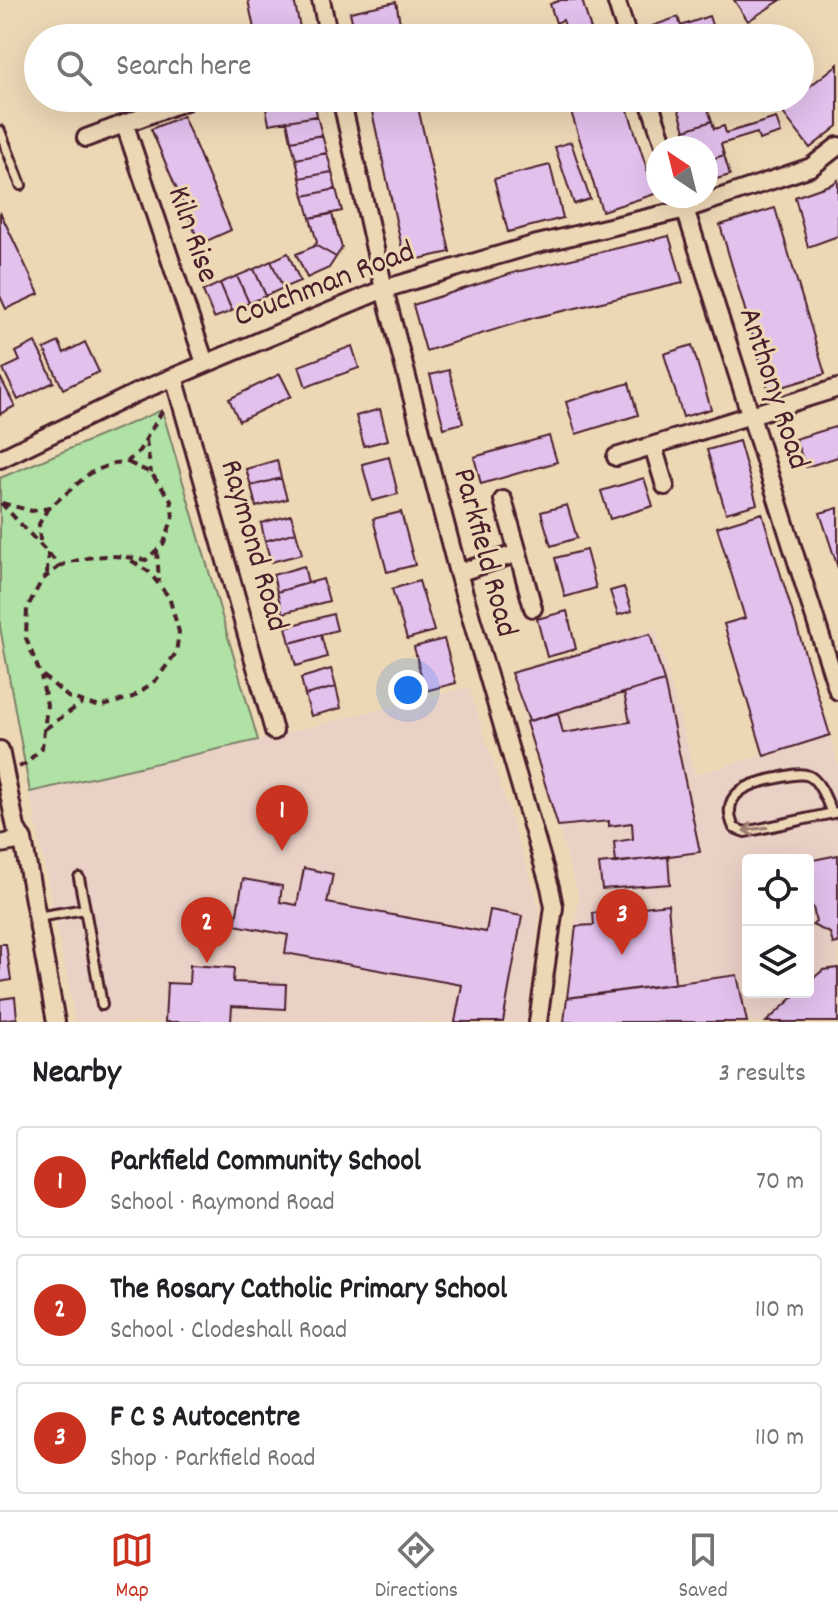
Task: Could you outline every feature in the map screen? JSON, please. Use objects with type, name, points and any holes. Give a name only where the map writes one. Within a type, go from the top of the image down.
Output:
[{"type":"street","points":[[321,0],[326,24]]},
{"type":"street","points":[[623,24],[617,5],[635,0]]},
{"type":"street","points":[[86,138],[158,112]]},
{"type":"street","name":"Parkfield Road","points":[[344,112],[384,289],[458,573],[550,887],[554,907],[538,1022]]},
{"type":"street","points":[[653,112],[661,136]]},
{"type":"street","name":"Kiln Rise","points":[[125,125],[205,363]]},
{"type":"street","name":"Couchman Road","points":[[718,192],[811,167],[838,146]]},
{"type":"street","name":"Couchman Road","points":[[0,459],[138,392],[176,382],[205,363],[384,289],[662,208]]},
{"type":"street","name":"Anthony Road","points":[[685,208],[838,691]]},
{"type":"street","name":"Raymond Road","points":[[176,382],[274,731]]},
{"type":"street","points":[[616,457],[838,388]]},
{"type":"street","points":[[653,446],[665,486]]},
{"type":"street","points":[[503,500],[533,608]]},
{"type":"street","points":[[458,573],[518,553]]},
{"type":"street","points":[[0,750],[16,828],[23,840],[56,1022]]},
{"type":"street","points":[[0,844],[23,840]]},
{"type":"lane","points":[[0,131],[21,185]]},
{"type":"lane","points":[[791,775],[807,775],[814,780],[835,812],[745,832],[734,828],[730,819],[734,797],[750,784],[791,775]]},
{"type":"lane","points":[[79,878],[102,1005]]},
{"type":"lane","points":[[37,917],[85,909]]},
{"type":"path","points":[[127,462],[139,451],[176,382]]},
{"type":"path","points":[[5,773],[25,764],[42,748],[47,705],[40,673],[26,638],[27,608],[42,580],[60,566],[81,558],[146,560],[164,543],[173,517],[171,500],[151,473],[146,438]]},
{"type":"path","points":[[40,544],[39,524],[49,508],[90,473],[114,463],[127,462],[151,473]]},
{"type":"path","points":[[1,503],[32,511],[49,508]]},
{"type":"path","points":[[1,503],[60,566]]},
{"type":"path","points":[[157,550],[159,585]]},
{"type":"path","points":[[46,576],[48,553]]},
{"type":"path","points":[[40,673],[68,697],[100,707],[133,697],[156,680],[176,653],[179,632],[169,597],[149,572],[126,557]]},
{"type":"path","points":[[45,729],[83,702]]},
{"type":"shaded area","points":[[656,629],[695,775],[830,735],[838,767],[838,1022],[564,1022],[579,896],[511,673]]},
{"type":"shaded area","points":[[469,687],[540,909],[526,1022],[76,1022],[30,792],[222,749]]},
{"type":"green space","points":[[162,410],[258,740],[30,792],[0,627],[0,478]]},
{"type":"building","points":[[248,0],[294,0],[299,24],[253,24]]},
{"type":"building","points":[[561,0],[582,0],[589,24],[564,24],[563,20],[556,23],[550,4]]},
{"type":"building","points":[[734,0],[781,0],[748,21]]},
{"type":"building","points":[[396,2],[400,24],[353,24],[350,12]]},
{"type":"building","points":[[709,16],[712,24],[687,24]]},
{"type":"building","points":[[678,17],[680,24],[658,24]]},
{"type":"building","points":[[838,64],[838,126],[810,148],[782,112],[814,112],[814,83]]},
{"type":"building","points":[[267,112],[316,112],[317,116],[269,124]]},
{"type":"building","points":[[372,112],[419,112],[450,252],[405,262]]},
{"type":"building","points":[[571,112],[629,112],[646,166],[646,197],[602,211]]},
{"type":"building","points":[[679,112],[709,112],[712,121],[685,130]]},
{"type":"building","points":[[183,116],[231,230],[200,244],[151,129]]},
{"type":"building","points":[[317,116],[322,135],[291,141],[287,121]]},
{"type":"building","points":[[776,118],[781,133],[759,140],[757,133],[721,144],[724,155],[718,157],[718,136],[687,136],[685,130],[712,121],[714,129],[724,126],[726,133]]},
{"type":"building","points":[[322,135],[327,153],[296,159],[291,141]]},
{"type":"building","points":[[571,142],[590,199],[574,204],[555,147]]},
{"type":"building","points":[[327,153],[332,172],[300,178],[296,159]]},
{"type":"building","points":[[724,155],[730,175],[718,178],[718,157]]},
{"type":"building","points":[[550,165],[563,218],[508,232],[494,179]]},
{"type":"building","points":[[332,172],[336,189],[304,196],[300,178]]},
{"type":"building","points":[[838,180],[838,236],[808,247],[795,197]]},
{"type":"building","points":[[336,189],[342,211],[310,218],[304,196]]},
{"type":"building","points":[[775,208],[825,374],[769,391],[720,225]]},
{"type":"building","points":[[0,212],[39,294],[6,309],[0,296]]},
{"type":"building","points":[[332,214],[342,248],[336,257],[315,245],[317,242],[310,218]]},
{"type":"building","points":[[669,236],[683,283],[533,318],[426,351],[413,305],[516,272]]},
{"type":"building","points":[[315,245],[336,257],[329,268],[307,278],[296,254]]},
{"type":"building","points":[[288,253],[300,281],[283,288],[271,261]]},
{"type":"building","points":[[271,261],[283,288],[266,296],[254,269]]},
{"type":"building","points":[[254,269],[266,296],[249,303],[237,276]]},
{"type":"building","points":[[237,276],[249,303],[232,311],[220,283]]},
{"type":"building","points":[[220,283],[232,311],[214,318],[203,291]]},
{"type":"building","points":[[35,342],[54,382],[18,400],[3,369],[20,361],[16,352]]},
{"type":"building","points":[[59,342],[64,353],[85,342],[99,372],[63,389],[44,349]]},
{"type":"building","points":[[692,345],[711,409],[683,417],[664,354]]},
{"type":"building","points":[[352,346],[359,368],[306,387],[299,366]]},
{"type":"building","points":[[449,370],[463,423],[444,428],[430,375]]},
{"type":"building","points":[[280,374],[291,396],[239,421],[229,399]]},
{"type":"building","points":[[0,377],[15,406],[0,414]]},
{"type":"building","points":[[629,383],[638,415],[576,434],[566,402]]},
{"type":"building","points":[[380,409],[388,440],[364,446],[356,416]]},
{"type":"building","points":[[838,426],[838,457],[806,467],[795,439]]},
{"type":"building","points":[[549,436],[557,462],[481,484],[474,457]]},
{"type":"building","points":[[739,441],[757,504],[726,513],[707,450]]},
{"type":"building","points":[[389,457],[398,494],[372,501],[362,464]]},
{"type":"building","points":[[277,460],[281,478],[251,486],[246,469]]},
{"type":"building","points":[[281,478],[287,499],[256,507],[251,486]]},
{"type":"building","points":[[644,478],[653,506],[610,519],[601,491]]},
{"type":"building","points":[[567,505],[577,538],[551,546],[541,512]]},
{"type":"building","points":[[838,508],[838,568],[820,513]]},
{"type":"building","points":[[401,512],[415,565],[387,572],[373,519]]},
{"type":"building","points":[[762,513],[830,735],[764,756],[724,624],[745,618],[717,527]]},
{"type":"building","points":[[291,515],[296,532],[265,541],[261,523]]},
{"type":"building","points":[[296,532],[302,554],[271,562],[265,541]]},
{"type":"building","points":[[586,550],[596,588],[565,597],[555,558]]},
{"type":"building","points":[[304,566],[308,583],[277,592],[273,575]]},
{"type":"building","points":[[323,579],[329,601],[283,613],[277,592]]},
{"type":"building","points":[[419,581],[434,631],[407,639],[392,589]]},
{"type":"building","points":[[624,587],[632,611],[618,615],[610,591]]},
{"type":"building","points":[[567,611],[576,649],[547,657],[537,619]]},
{"type":"building","points":[[333,614],[337,630],[290,643],[286,627]]},
{"type":"building","points":[[650,634],[664,681],[529,721],[511,673]]},
{"type":"building","points":[[321,635],[327,657],[296,666],[290,643]]},
{"type":"building","points":[[444,639],[456,683],[425,691],[414,647]]},
{"type":"building","points":[[331,669],[336,687],[305,695],[301,678]]},
{"type":"building","points":[[664,681],[700,852],[616,863],[614,842],[633,839],[632,823],[609,826],[609,821],[558,826],[526,722],[558,713],[563,733],[630,722],[624,693]]},
{"type":"building","points":[[336,687],[341,708],[311,716],[305,695]]},
{"type":"building","points":[[838,855],[838,943],[833,944],[830,933],[814,926],[814,860]]},
{"type":"building","points":[[668,857],[670,884],[602,889],[599,864]]},
{"type":"building","points":[[304,868],[333,874],[327,903],[486,932],[490,910],[522,916],[503,1022],[455,1022],[462,985],[285,953],[288,935],[235,925],[243,879],[282,886],[280,902],[297,905]]},
{"type":"building","points":[[668,904],[675,984],[567,998],[576,926],[594,925],[593,913]]},
{"type":"building","points":[[0,944],[6,944],[11,980],[0,982]]},
{"type":"building","points":[[190,965],[234,968],[233,982],[286,984],[285,1009],[232,1006],[231,1022],[165,1022],[167,983],[189,984]]},
{"type":"building","points":[[838,968],[838,1022],[766,1022],[792,998],[814,998],[814,978],[823,970]]},
{"type":"building","points":[[737,975],[747,1022],[564,1022],[567,998]]},
{"type":"building","points":[[15,997],[17,1018],[0,1020],[0,999]]},
{"type":"place","name":"Parkfield Community School","points":[[282,851]]},
{"type":"place","name":"F C S Autocentre","points":[[622,955]]},
{"type":"place","name":"The Rosary Catholic Primary School","points":[[207,963]]}]
